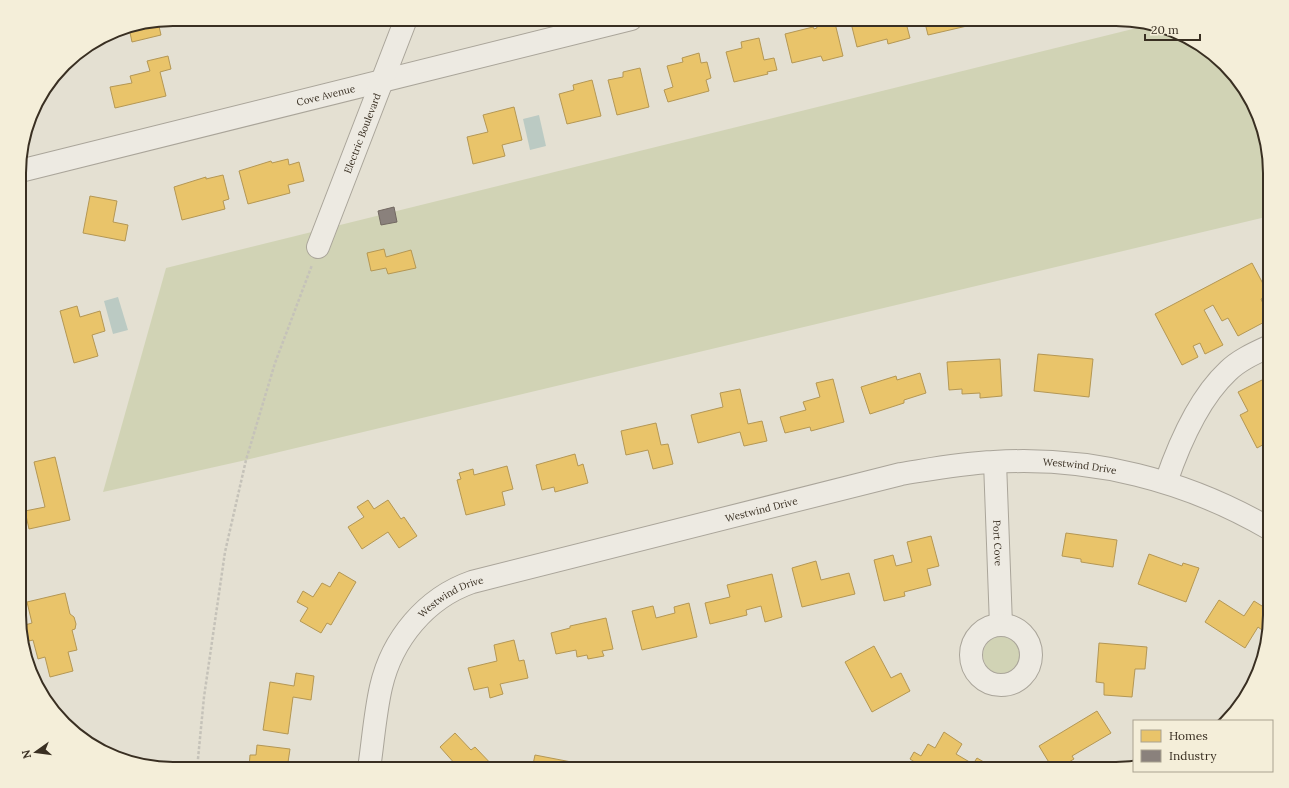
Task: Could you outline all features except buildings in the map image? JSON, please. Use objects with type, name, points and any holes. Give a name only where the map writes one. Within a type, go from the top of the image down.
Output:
[{"type":"street","name":"Electric Boulevard","points":[[318,247],[403,26]]},
{"type":"street","name":"Cove Avenue","points":[[26,170],[603,26]]},
{"type":"street","points":[[1166,482],[1187,429],[1215,386],[1228,370],[1246,358],[1263,350]]},
{"type":"street","name":"Westwind Drive","points":[[370,762],[381,686],[400,641],[410,625],[431,605],[461,586],[901,474],[948,466],[995,462],[1035,461],[1082,465],[1128,472],[1166,482],[1194,492],[1241,512],[1263,525]]},
{"type":"street","name":"Port Cove","points":[[995,462],[1001,625]]},
{"type":"path","points":[[198,762],[204,697],[225,552],[245,468],[275,363],[318,247]]},
{"type":"green space","points":[[1138,28],[1154,31],[1181,41],[1205,56],[1220,69],[1233,84],[1248,108],[1258,135],[1263,164],[1263,218],[246,460],[103,492],[166,268]]},
{"type":"green space","points":[[1002,636],[1012,639],[1018,645],[1021,655],[1018,665],[1012,671],[1002,674],[992,671],[986,665],[983,655],[986,645],[992,639]]},
{"type":"shaded area","points":[[539,115],[546,146],[530,150],[523,119]]},
{"type":"shaded area","points":[[118,297],[128,330],[113,334],[104,301]]}]
